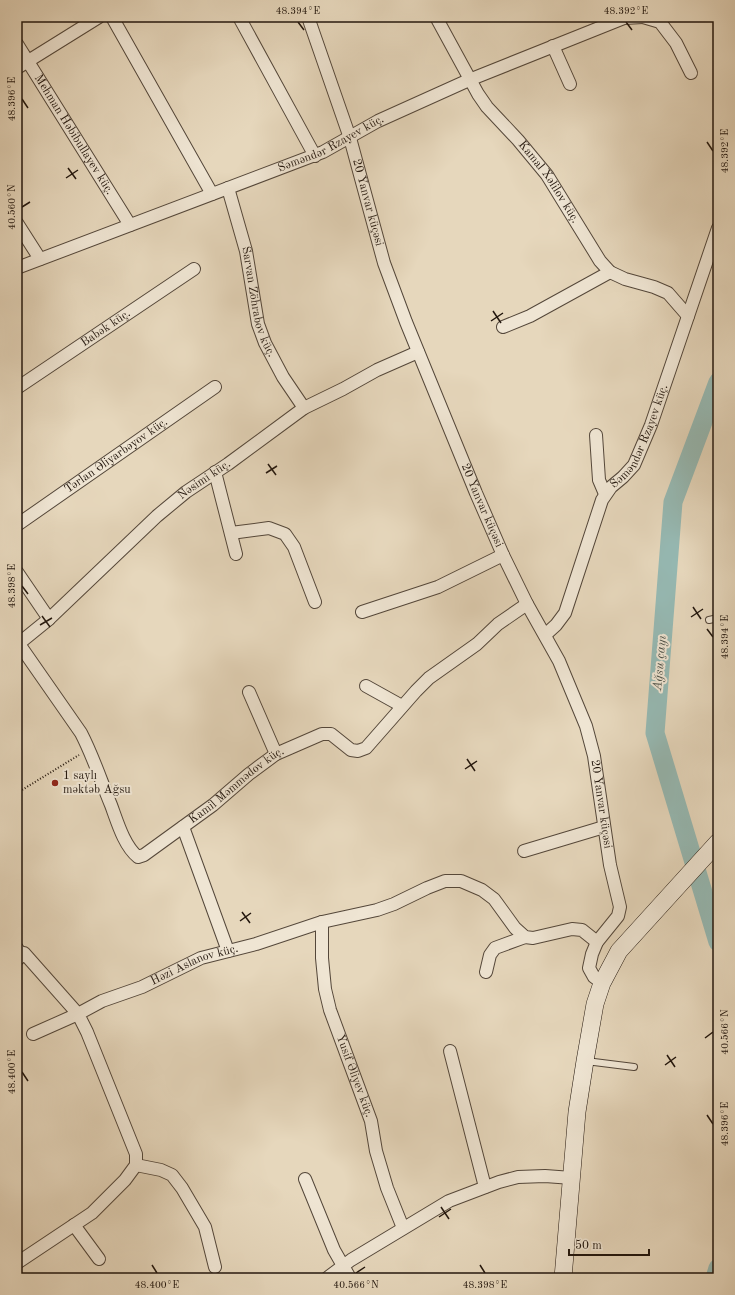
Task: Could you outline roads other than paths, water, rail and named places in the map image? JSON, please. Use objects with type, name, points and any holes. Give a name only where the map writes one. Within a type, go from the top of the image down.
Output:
[{"type":"main road","points":[[563,1278],[584,1060],[595,1004],[602,983],[619,951],[718,842]]},
{"type":"street","points":[[17,68],[99,17]]},
{"type":"street","points":[[112,17],[212,194]]},
{"type":"street","points":[[239,17],[314,156]]},
{"type":"street","name":"20 Yanvar küçəsi","points":[[308,17],[350,138],[384,263],[418,352],[503,555],[559,661],[586,726],[594,756],[610,865],[620,906],[618,916],[597,942],[592,954],[589,968],[594,977],[602,983]]},
{"type":"street","name":"Kamal Xəlilov küç.","points":[[436,17],[478,94],[547,176],[600,261],[610,272],[625,279],[654,287],[668,293],[688,316]]},
{"type":"street","name":"Səməndər Rzayev küç.","points":[[17,268],[314,156],[350,138],[378,121],[469,80],[624,18],[643,17],[660,22],[676,43],[691,73]]},
{"type":"street","name":"Mehman Həbibullayev küç.","points":[[17,44],[130,225]]},
{"type":"street","points":[[553,46],[570,84]]},
{"type":"street","name":"Sarvan Zöhrabov küç.","points":[[228,188],[246,251],[258,324],[265,343],[283,377],[304,408]]},
{"type":"street","points":[[17,223],[40,259]]},
{"type":"street","name":"Səməndər Rzayev küç.","points":[[545,635],[556,625],[565,613],[605,494],[634,465],[651,425],[718,228]]},
{"type":"street","name":"Babək küç.","points":[[17,388],[194,269]]},
{"type":"street","points":[[503,327],[530,316],[610,272]]},
{"type":"street","name":"Nəsimi küç.","points":[[18,645],[49,619],[157,516],[186,492],[304,408],[377,370],[418,352]]},
{"type":"street","name":"Tərlan Əliyarbəyov küç.","points":[[17,525],[215,387]]},
{"type":"street","points":[[596,435],[599,480],[605,494]]},
{"type":"street","points":[[216,472],[236,554]]},
{"type":"street","points":[[231,533],[269,528],[285,534],[294,548],[315,602]]},
{"type":"street","points":[[362,612],[438,587],[503,555]]},
{"type":"street","points":[[17,572],[49,619]]},
{"type":"street","name":"Kamil Məmmədov küç.","points":[[18,645],[81,733],[89,749],[119,826],[132,852],[138,857],[144,855],[213,805],[254,770],[276,754],[322,734],[331,734],[351,750],[358,751],[366,748],[416,690],[429,678],[477,644],[498,624],[528,604]]},
{"type":"street","points":[[366,686],[402,706]]},
{"type":"street","points":[[249,692],[276,754]]},
{"type":"street","points":[[183,827],[228,951]]},
{"type":"street","points":[[524,851],[604,827]]},
{"type":"street","name":"Həzi Aslanov küç.","points":[[33,1034],[78,1014],[102,1001],[142,987],[200,958],[256,944],[322,922],[377,910],[445,881],[461,881],[482,890],[494,900],[515,928],[525,937]]},
{"type":"street","name":"Yusif Əliyev küç.","points":[[322,922],[322,958],[325,989],[330,1010],[371,1121],[376,1151],[387,1188],[403,1228]]},
{"type":"street","points":[[486,972],[490,955],[494,948],[525,937],[533,938],[572,929],[582,930],[597,942]]},
{"type":"street","points":[[17,1263],[92,1213],[124,1180],[136,1165],[136,1154],[87,1032],[78,1014],[19,952]]},
{"type":"street","points":[[450,1051],[485,1187]]},
{"type":"street","points":[[136,1165],[161,1170],[172,1175],[182,1188],[205,1227],[215,1267]]},
{"type":"street","points":[[327,1278],[351,1260],[449,1201],[499,1182],[518,1177],[545,1176],[572,1178]]},
{"type":"street","points":[[305,1179],[334,1250],[350,1278]]},
{"type":"street","points":[[74,1225],[99,1259]]},
{"type":"lane","points":[[709,620],[718,618]]},
{"type":"lane","points":[[584,1060],[634,1067]]},
{"type":"waterway","name":"Ağsu çayı","points":[[718,382],[673,502],[655,733],[718,942]]},
{"type":"waterway","name":"Ağsu çayı","points":[[715,1278],[718,1268]]},
{"type":"place","name":"1 saylı məktəb Ağsu","points":[[55,783]]}]
